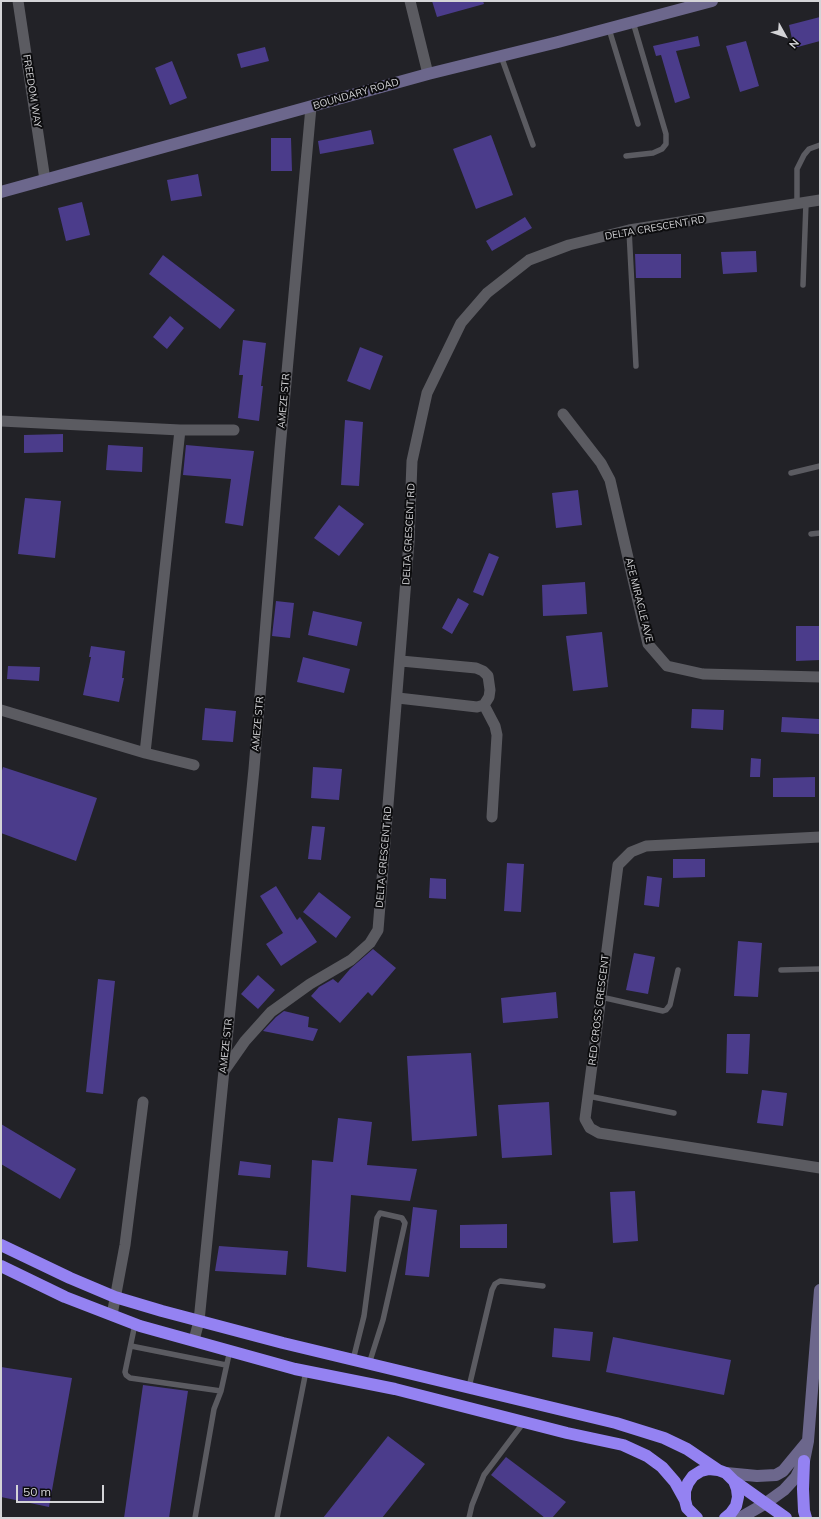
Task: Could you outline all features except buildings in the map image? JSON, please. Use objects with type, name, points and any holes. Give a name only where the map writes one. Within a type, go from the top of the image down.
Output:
[{"type":"highway","points":[[1,1245],[70,1278],[115,1297],[162,1312],[369,1364],[616,1423],[664,1438],[687,1449],[786,1518]]},
{"type":"highway","points":[[1,1266],[65,1297],[135,1324],[306,1371],[395,1390],[623,1445],[647,1456],[666,1472],[675,1482],[685,1500]]},
{"type":"highway","points":[[804,1461],[803,1489],[804,1511],[806,1518]]},
{"type":"highway","points":[[694,1517],[687,1508],[685,1491],[693,1476],[705,1470],[726,1475],[737,1489],[738,1497],[736,1506],[732,1513],[725,1518]]},
{"type":"highway","points":[[731,1518],[740,1518]]},
{"type":"street","name":"FREEDOM WAY","points":[[18,1],[45,180]]},
{"type":"street","points":[[410,1],[428,74]]},
{"type":"street","name":"BOUNDARY ROAD","points":[[1,192],[428,74],[712,1]]},
{"type":"street","name":"AMEZE STR","points":[[194,1340],[199,1321],[254,769],[280,449],[311,107]]},
{"type":"street","name":"DELTA CRESCENT RD","points":[[223,1074],[245,1041],[271,1012],[310,984],[351,960],[370,943],[378,930],[410,542],[412,461],[427,393],[461,323],[488,293],[529,260],[570,245],[630,230],[820,200]]},
{"type":"street","name":"AFE MIRACLE AVE","points":[[563,414],[601,463],[610,480],[648,644],[667,666],[703,674],[820,677]]},
{"type":"street","points":[[1,421],[180,430],[234,430]]},
{"type":"street","points":[[145,753],[180,430]]},
{"type":"street","points":[[401,661],[476,668],[483,671],[488,676],[490,690],[489,697],[480,706]]},
{"type":"street","points":[[398,698],[480,706],[495,726],[497,735],[492,817]]},
{"type":"street","points":[[1,710],[145,753],[194,765]]},
{"type":"street","name":"RED CROSS CRESCENT","points":[[820,837],[646,846],[631,852],[618,865],[585,1119],[586,1124],[599,1134],[820,1168]]},
{"type":"street","points":[[112,1315],[125,1245],[143,1102]]},
{"type":"street","points":[[740,1518],[766,1503],[784,1490],[796,1477],[804,1461],[808,1441],[820,1290]]},
{"type":"street","points":[[726,1475],[776,1475],[783,1471],[808,1441]]},
{"type":"lane","points":[[626,156],[653,153],[662,149],[666,144],[666,134],[633,22]]},
{"type":"lane","points":[[609,28],[638,124]]},
{"type":"lane","points":[[501,56],[533,145]]},
{"type":"lane","points":[[803,285],[801,203],[798,169],[804,155],[809,149],[820,145]]},
{"type":"lane","points":[[630,230],[636,366]]},
{"type":"lane","points":[[791,473],[820,466]]},
{"type":"lane","points":[[811,534],[820,533]]},
{"type":"lane","points":[[781,970],[820,969]]},
{"type":"lane","points":[[601,997],[663,1011],[666,1010],[670,1005],[678,970]]},
{"type":"lane","points":[[588,1096],[674,1113]]},
{"type":"lane","points":[[353,1360],[364,1316],[377,1218],[380,1213],[402,1218],[405,1223],[383,1320],[369,1364]]},
{"type":"lane","points":[[469,1387],[492,1290],[495,1284],[500,1281],[543,1286]]},
{"type":"lane","points":[[135,1324],[125,1372],[130,1378],[220,1391]]},
{"type":"lane","points":[[130,1346],[226,1365]]},
{"type":"lane","points":[[195,1518],[214,1409],[230,1350]]},
{"type":"lane","points":[[277,1518],[306,1371]]},
{"type":"lane","points":[[469,1518],[472,1505],[484,1475],[525,1422]]}]
